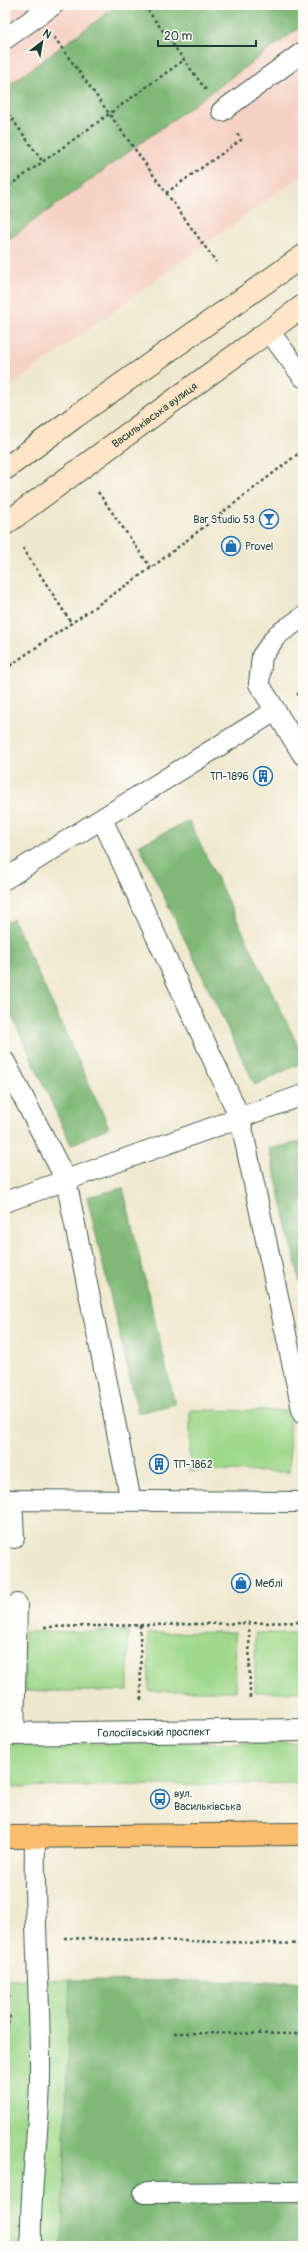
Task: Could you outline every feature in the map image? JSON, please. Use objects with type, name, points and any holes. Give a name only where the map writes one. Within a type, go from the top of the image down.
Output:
[{"type":"highway","points":[[5,1837],[303,1834]]},
{"type":"main road","points":[[5,469],[75,417],[303,256]]},
{"type":"main road","name":"Васильківська вулиця","points":[[5,524],[303,306]]},
{"type":"street","name":"Голосіївський проспект","points":[[10,1734],[303,1730]]},
{"type":"lane","points":[[5,39],[45,10]]},
{"type":"lane","points":[[222,111],[303,52]]},
{"type":"lane","points":[[269,331],[303,377]]},
{"type":"lane","points":[[303,617],[277,635],[262,656],[259,684],[303,755]]},
{"type":"lane","points":[[5,879],[275,711]]},
{"type":"lane","points":[[102,818],[240,1118],[303,1414]]},
{"type":"lane","points":[[5,1062],[66,1180],[131,1501]]},
{"type":"lane","points":[[5,1202],[303,1095]]},
{"type":"lane","points":[[14,1538],[9,1500],[303,1502]]},
{"type":"lane","points":[[10,1734],[17,1604]]},
{"type":"lane","points":[[31,2246],[40,2080],[40,1981],[36,1938],[35,1836]]},
{"type":"lane","points":[[144,2193],[303,2192]]},
{"type":"path","points":[[144,5],[222,111],[241,140],[166,193]]},
{"type":"path","points":[[45,10],[110,114],[216,262]]},
{"type":"path","points":[[9,186],[184,60]]},
{"type":"path","points":[[5,109],[43,162]]},
{"type":"path","points":[[5,669],[151,568],[303,450]]},
{"type":"path","points":[[97,492],[151,568]]},
{"type":"path","points":[[23,548],[72,624]]},
{"type":"path","points":[[16,1627],[303,1622]]},
{"type":"path","points":[[249,1623],[250,1700]]},
{"type":"path","points":[[140,1625],[141,1702]]},
{"type":"path","points":[[36,1938],[303,1944]]},
{"type":"path","points":[[13,1999],[14,1992]]},
{"type":"path","points":[[5,2042],[10,2013]]},
{"type":"path","points":[[174,2033],[303,2034]]},
{"type":"shaded area","points":[[5,5],[303,5],[303,174],[5,390]]},
{"type":"green space","points":[[118,5],[303,5],[303,25],[5,242],[5,88]]},
{"type":"green space","points":[[189,821],[303,1056],[303,1062],[255,1085],[139,845]]},
{"type":"green space","points":[[13,919],[109,1127],[71,1145],[5,1001],[5,923]]},
{"type":"green space","points":[[303,1141],[303,1295],[269,1149]]},
{"type":"green space","points":[[123,1188],[175,1404],[138,1413],[87,1197]]},
{"type":"green space","points":[[190,1410],[290,1411],[289,1472],[190,1471]]},
{"type":"green space","points":[[128,1631],[128,1691],[24,1691],[24,1632]]},
{"type":"green space","points":[[235,1632],[236,1691],[149,1691],[148,1633]]},
{"type":"green space","points":[[255,1633],[303,1633],[303,1692],[255,1692]]},
{"type":"green space","points":[[303,1742],[303,1783],[5,1787],[5,1744]]},
{"type":"green space","points":[[5,1979],[70,1980],[62,2246],[5,2246]]},
{"type":"green space","points":[[70,1980],[303,1982],[303,2246],[62,2246]]},
{"type":"place","name":"Bar Studio 53","points":[[269,519]]},
{"type":"place","name":"Provel","points":[[231,546]]},
{"type":"place","name":"ТП-1896","points":[[263,776]]},
{"type":"place","name":"ТП-1862","points":[[159,1464]]},
{"type":"place","name":"Меблі","points":[[241,1583]]},
{"type":"place","name":"вул. Васильківська","points":[[160,1799]]}]
